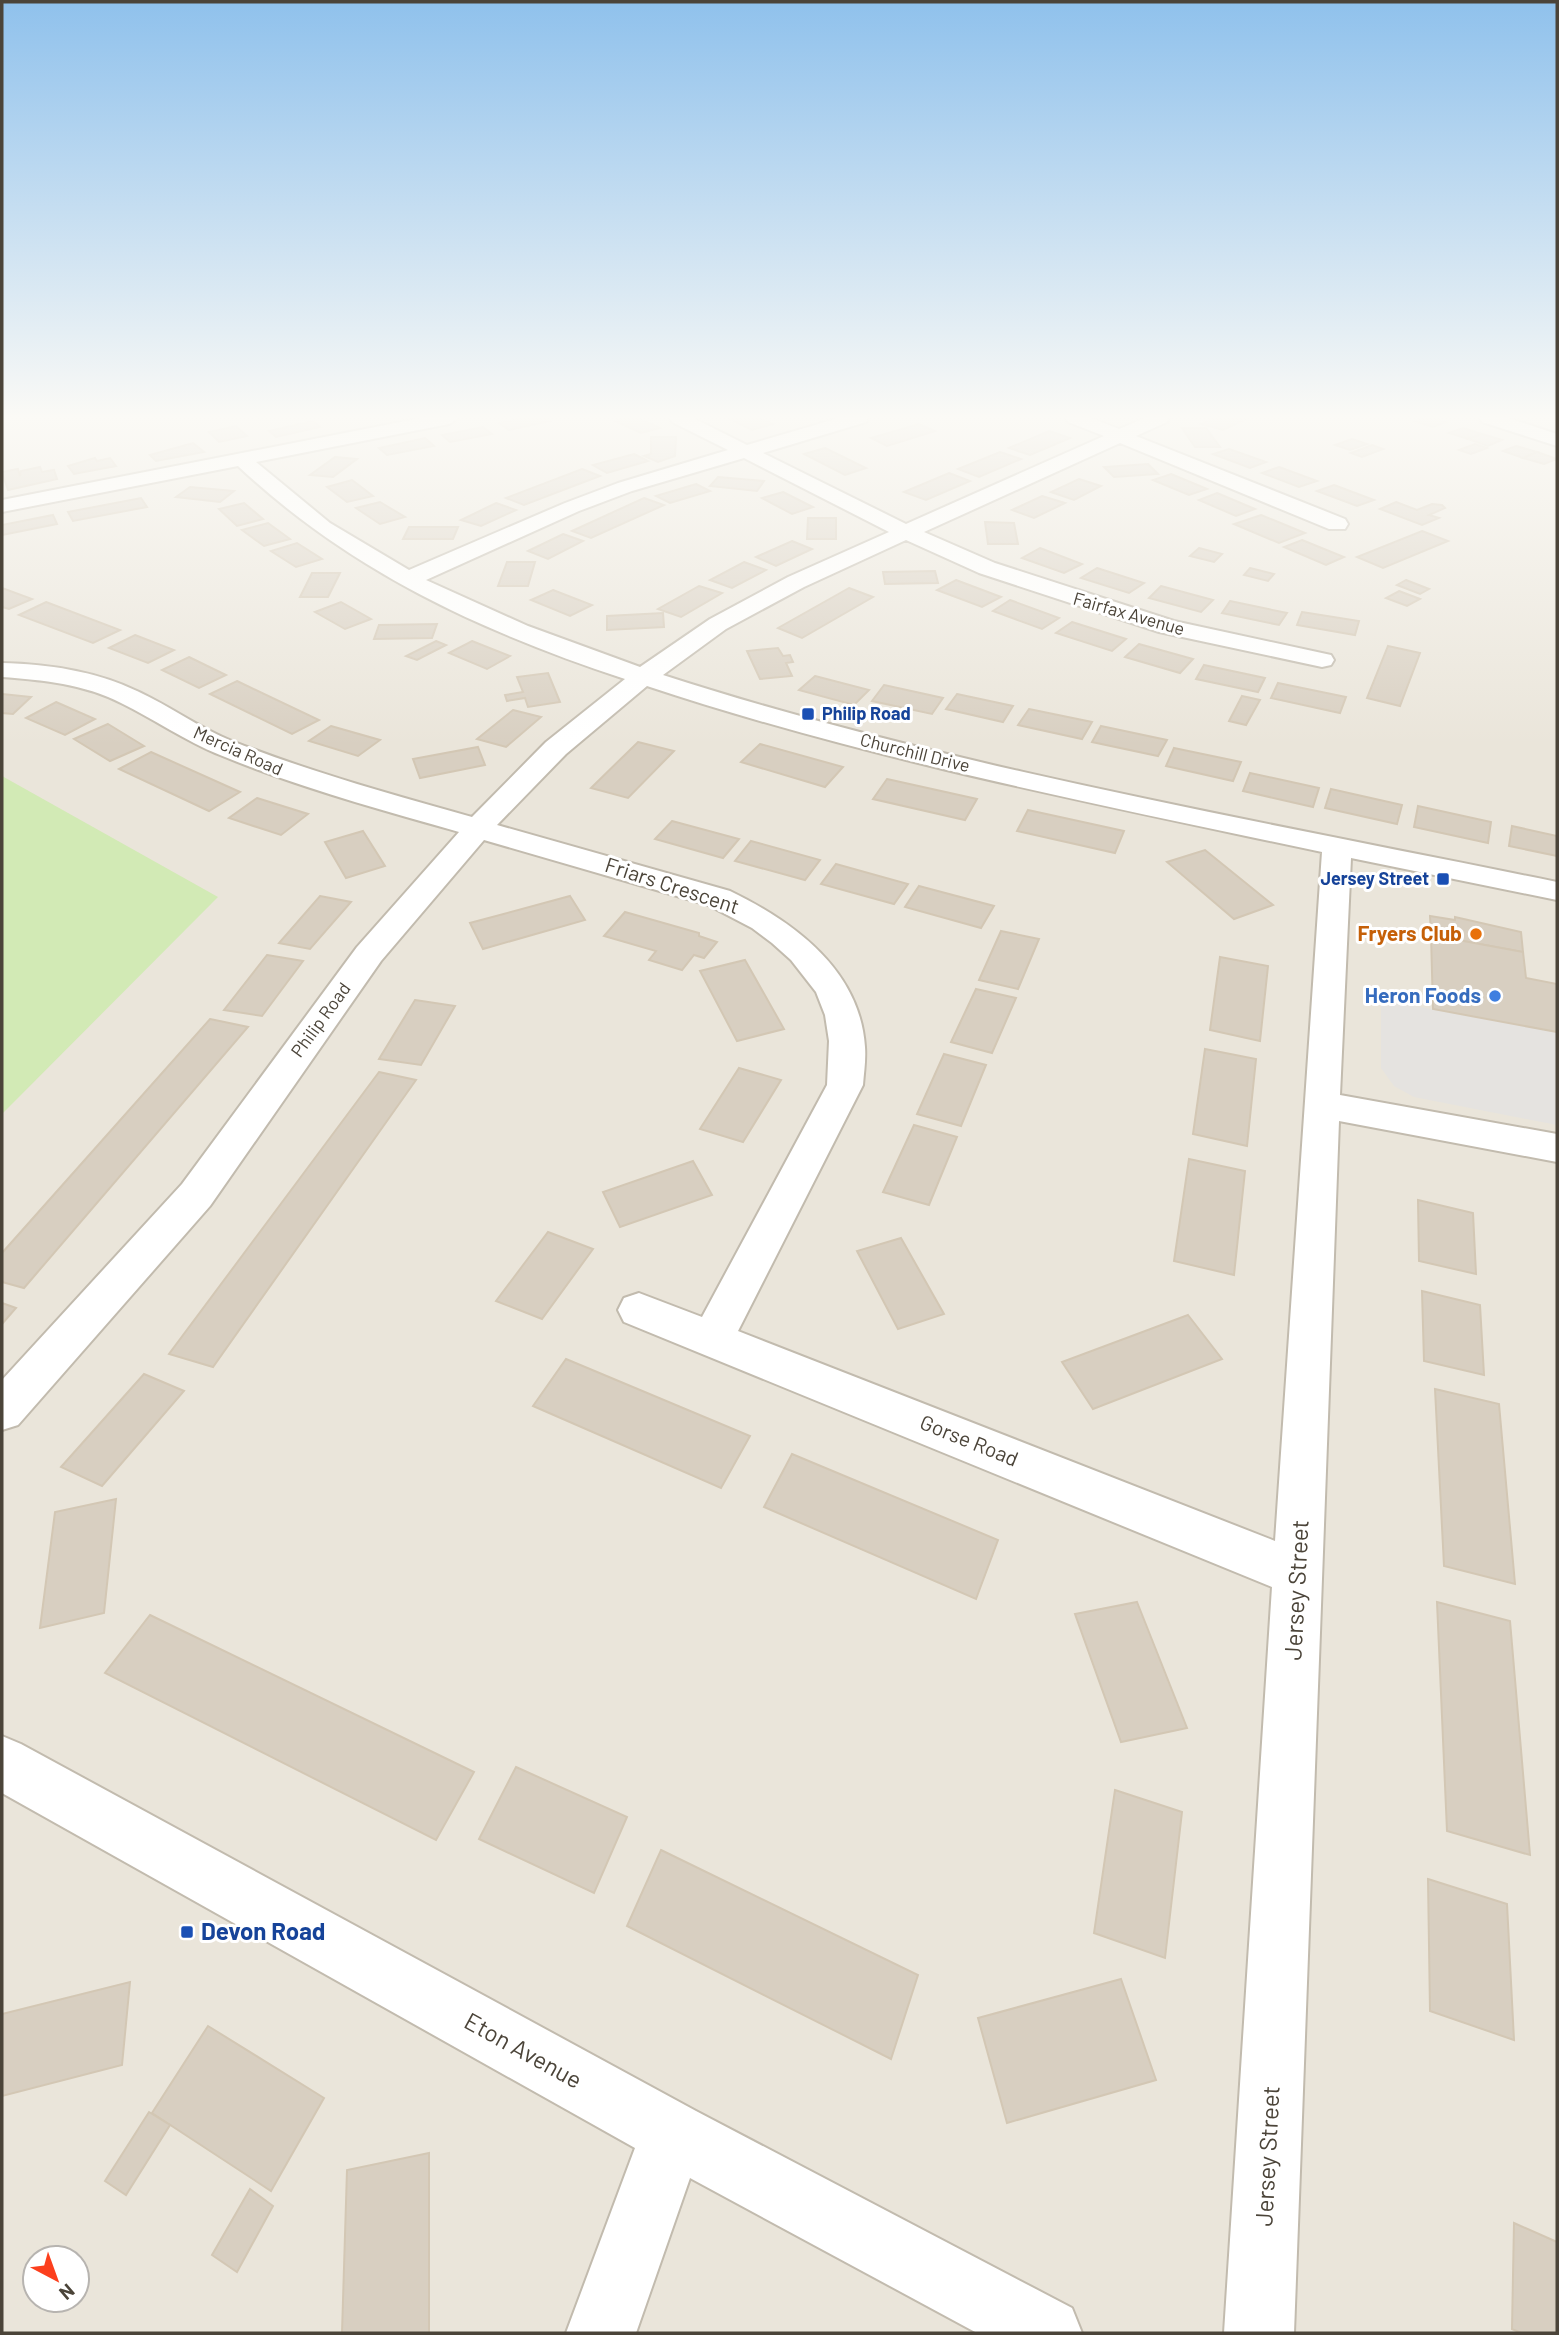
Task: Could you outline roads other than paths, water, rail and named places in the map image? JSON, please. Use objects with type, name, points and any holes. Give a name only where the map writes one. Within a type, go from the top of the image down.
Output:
[{"type":"street","name":"Churchill Drive","points":[[323,527],[408,579],[528,635],[643,677],[797,723],[942,761],[1337,847],[1557,891]]},
{"type":"street","points":[[408,579],[527,527]]},
{"type":"street","name":"Fairfax Avenue","points":[[895,527],[987,568],[1144,619],[1322,660]]},
{"type":"street","name":"Philip Road","points":[[2,1411],[196,1195],[369,954],[479,827],[556,748],[643,677],[718,624],[796,582],[920,527]]},
{"type":"street","name":"Mercia Road","points":[[2,670],[65,676],[102,686],[128,696],[197,734],[253,760],[344,791],[479,827]]},
{"type":"street","name":"Friars Crescent","points":[[479,827],[719,898],[748,911],[777,928],[800,948],[818,970],[838,1004],[848,1040],[845,1085],[712,1339]]},
{"type":"street","name":"Jersey Street","points":[[1259,2333],[1321,1105],[1337,847]]},
{"type":"street","points":[[1321,1105],[1557,1148]]},
{"type":"street","name":"Gorse Road","points":[[639,1310],[1298,1574]]},
{"type":"street","name":"Eton Avenue","points":[[2,1763],[673,2134],[1047,2333]]},
{"type":"street","points":[[601,2333],[673,2134]]},
{"type":"place","name":"Philip Road","points":[[808,714]]},
{"type":"place","name":"Jersey Street","points":[[1443,879]]},
{"type":"place","name":"Fryers Club","points":[[1476,934]]},
{"type":"place","name":"Heron Foods","points":[[1495,996]]},
{"type":"place","name":"Devon Road","points":[[187,1932]]}]
